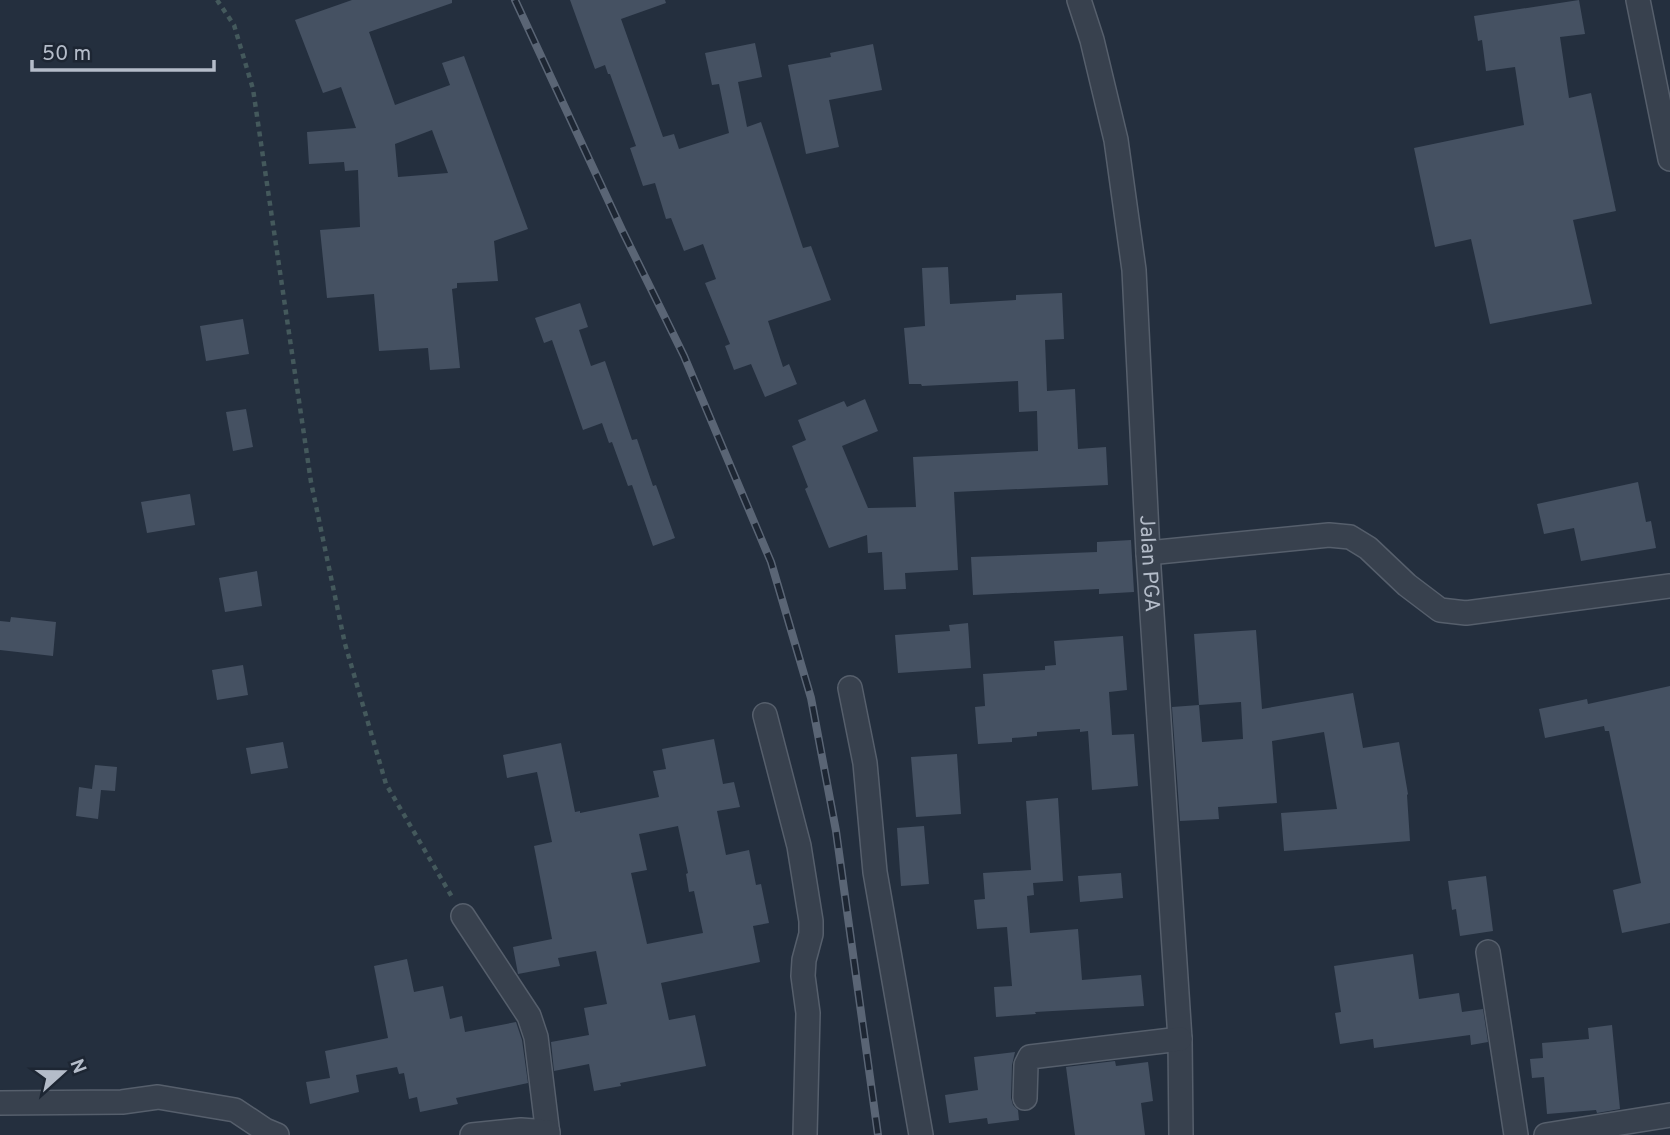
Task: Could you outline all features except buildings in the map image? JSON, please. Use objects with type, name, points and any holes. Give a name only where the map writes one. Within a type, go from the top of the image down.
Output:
[{"type":"street","name":"Jalan PGA","points":[[1079,0],[1092,40],[1116,140],[1134,270],[1147,553],[1180,1038],[1181,1135]]},
{"type":"street","points":[[1637,0],[1670,159]]},
{"type":"street","points":[[1147,553],[1329,535],[1350,537],[1367,548],[1407,585],[1440,610],[1466,613],[1670,586]]},
{"type":"street","points":[[850,688],[865,763],[875,872],[921,1135]]},
{"type":"street","points":[[765,715],[799,846],[811,921],[811,934],[804,960],[808,1013],[805,1135]]},
{"type":"street","points":[[463,916],[530,1016],[536,1037],[548,1134],[522,1130],[472,1135]]},
{"type":"street","points":[[1489,952],[1517,1135]]},
{"type":"street","points":[[1025,1098],[1026,1065],[1030,1058],[1180,1038]]},
{"type":"street","points":[[0,1103],[122,1102],[158,1097],[235,1110],[277,1135]]},
{"type":"street","points":[[1546,1135],[1670,1115]]},
{"type":"path","points":[[217,0],[234,25],[253,89],[311,482],[345,644],[386,784],[463,916]]},
{"type":"railway","points":[[515,0],[684,356],[771,562],[811,698],[836,831],[878,1135]]}]
